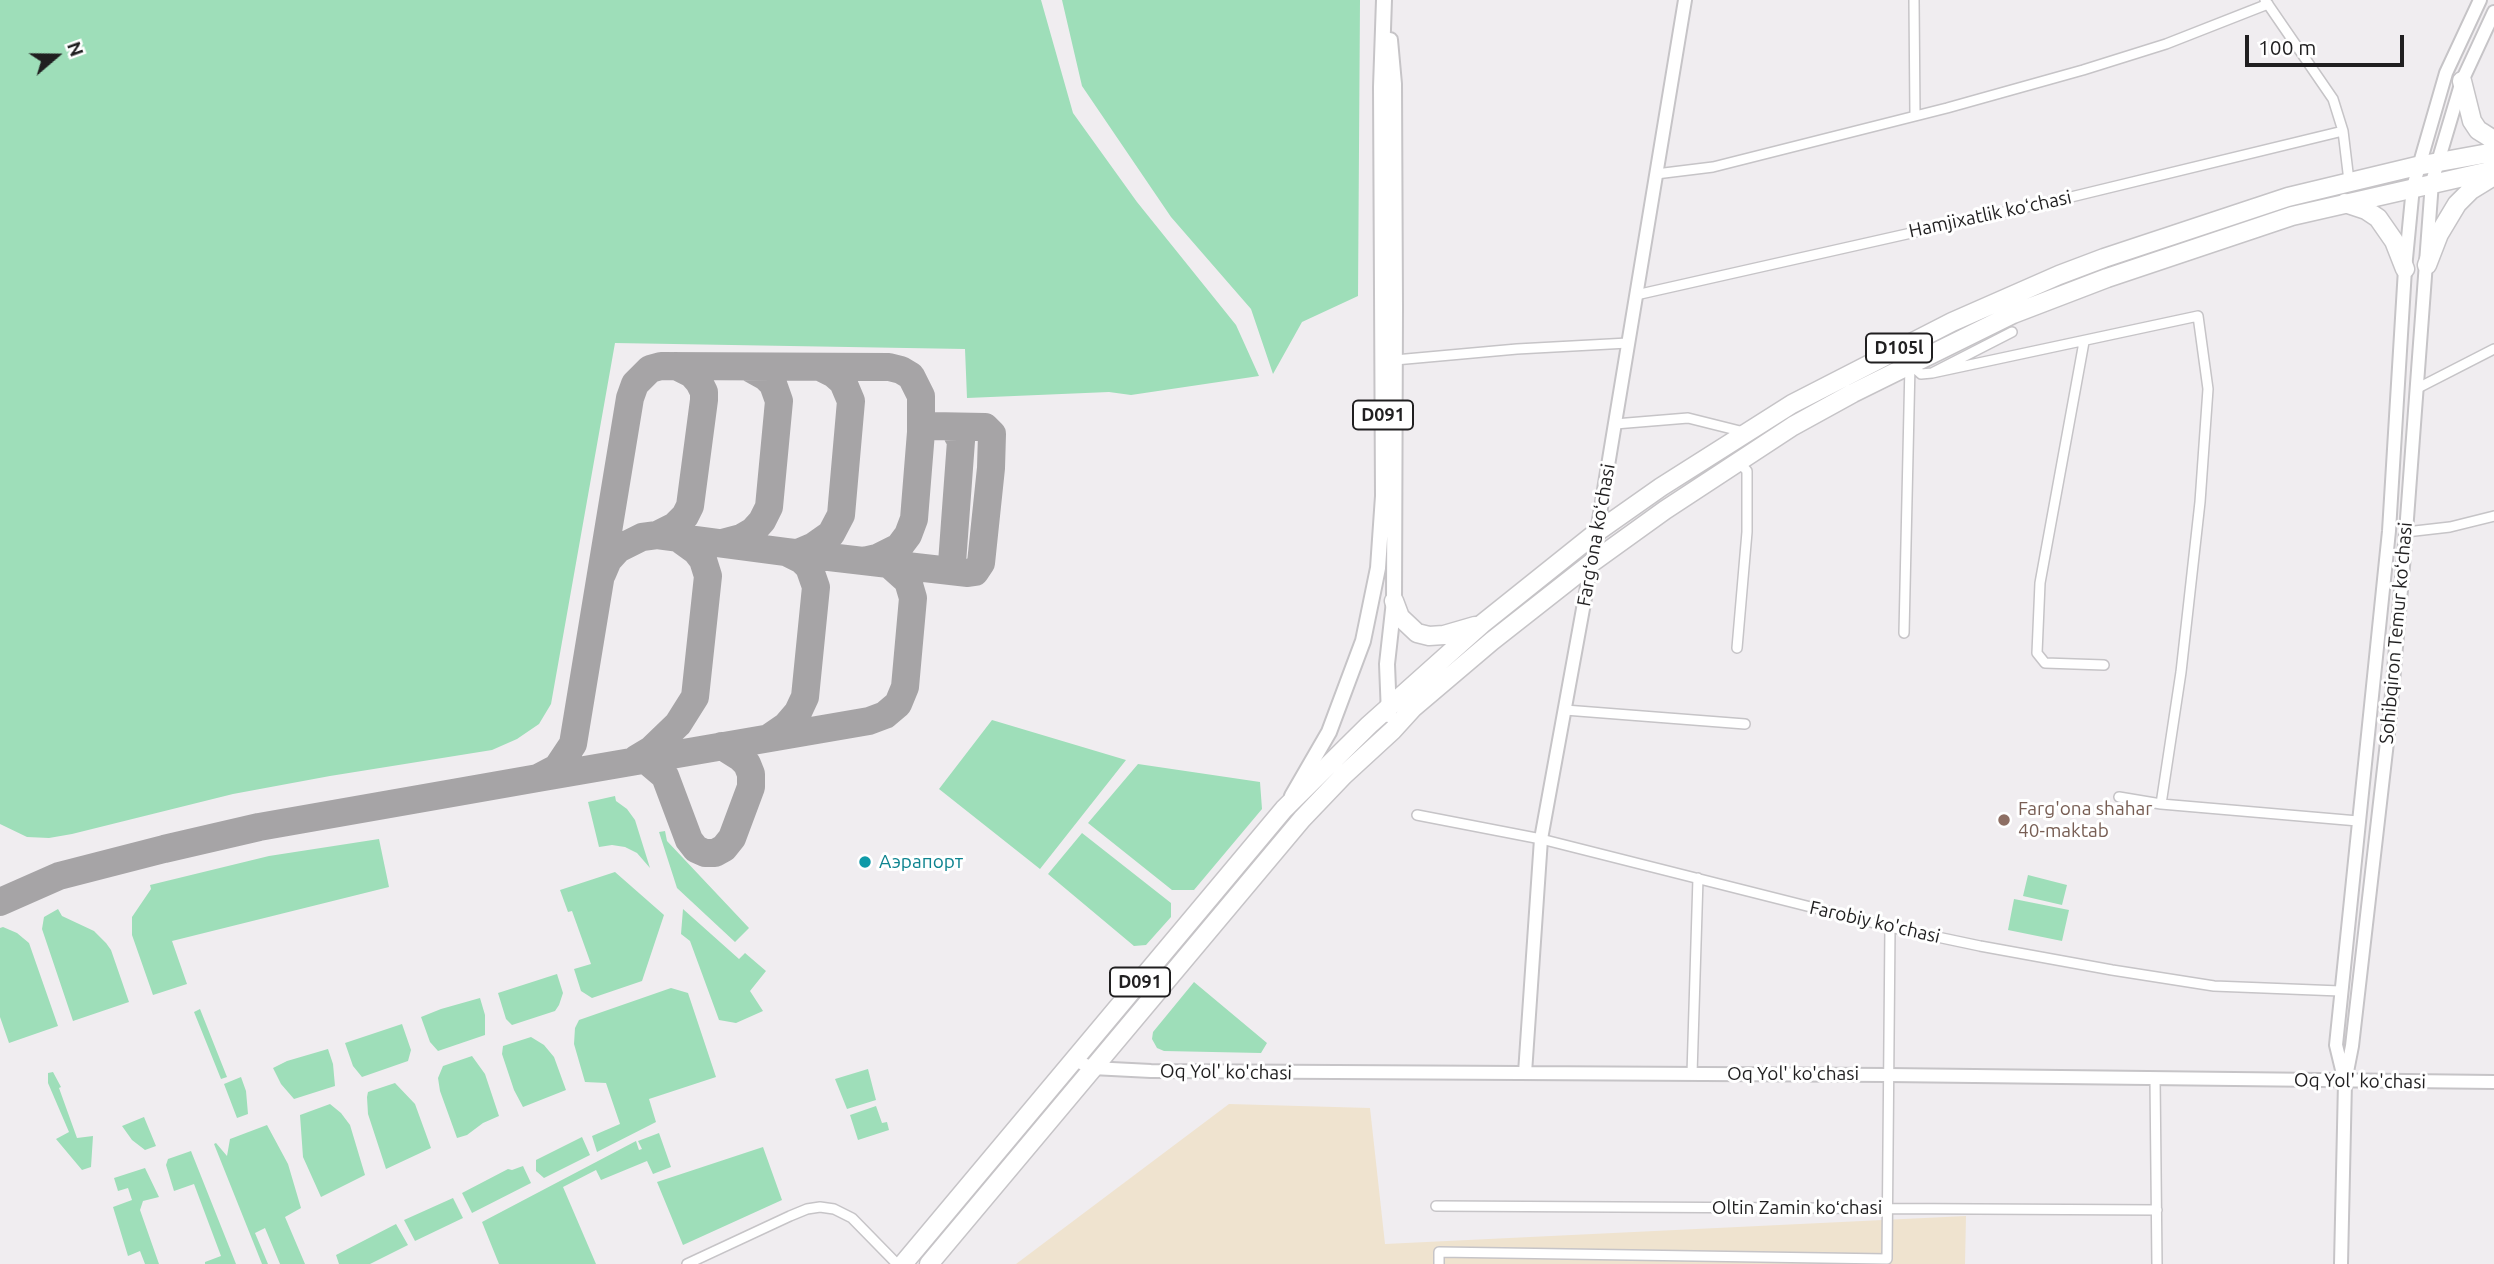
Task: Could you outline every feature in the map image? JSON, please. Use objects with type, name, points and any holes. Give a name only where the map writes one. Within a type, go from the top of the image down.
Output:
[{"type":"highway","points":[[2462,81],[2472,121],[2478,130],[2494,140]]},
{"type":"highway","name":"D105l","points":[[1387,709],[1482,624],[1597,532],[1792,404],[1902,347],[2059,275],[2231,215],[2349,181],[2494,152]]},
{"type":"highway","name":"D105l","points":[[1393,730],[1413,708],[1462,666],[1590,564],[1793,426],[1910,364],[2002,318],[2065,293],[2235,234],[2345,203],[2494,170]]},
{"type":"highway","points":[[2427,265],[2439,234],[2457,204],[2471,190],[2494,176]]},
{"type":"highway","points":[[2345,203],[2366,210],[2378,218],[2394,240],[2405,269]]},
{"type":"highway","points":[[1394,601],[1400,617],[1417,633],[1429,636],[1452,633],[1482,624]]},
{"type":"highway","name":"D091","points":[[903,1264],[1284,809],[1387,709]]},
{"type":"highway","name":"D091","points":[[929,1264],[1302,819],[1393,730]]},
{"type":"main road","name":"D091","points":[[1385,0],[1394,84],[1394,601],[1387,664],[1387,709],[1393,730]]},
{"type":"main road","name":"D091","points":[[1284,809],[1329,732],[1363,642],[1378,568],[1382,496],[1381,87],[1385,0]]},
{"type":"street","name":"Fargʻona koʻchasi","points":[[1525,1073],[1541,839],[1597,532],[1685,0]]},
{"type":"street","points":[[1914,0],[1915,115]]},
{"type":"street","name":"Sohibqiron Temur koʻchasi","points":[[2345,1082],[2336,1045],[2340,991],[2372,714],[2389,531],[2405,269],[2413,187],[2446,73],[2480,0]]},
{"type":"street","points":[[1656,174],[1713,167],[2083,70],[2166,44],[2266,2],[2333,99],[2343,131],[2349,181]]},
{"type":"street","name":"Sohibqiron Temur koʻchasi","points":[[2341,1264],[2345,1082],[2352,1046],[2390,716],[2432,183],[2462,81],[2494,12]]},
{"type":"street","name":"Hamjixatlik koʻchasi","points":[[1636,295],[2071,197],[2343,131]]},
{"type":"street","points":[[1910,364],[1921,374],[1932,373],[2198,316],[2208,389],[2200,502],[2181,672],[2161,804]]},
{"type":"street","points":[[1932,373],[2012,332]]},
{"type":"street","points":[[2084,342],[2040,583],[2037,653],[2045,663],[2104,665]]},
{"type":"street","points":[[1395,360],[1628,343]]},
{"type":"street","points":[[2416,389],[2494,349]]},
{"type":"street","points":[[1904,633],[1910,364]]},
{"type":"street","points":[[1615,424],[1688,418],[1746,432]]},
{"type":"street","points":[[1737,648],[1747,532],[1747,471],[1738,461]]},
{"type":"street","points":[[2406,532],[2450,527],[2494,516]]},
{"type":"street","points":[[1565,710],[1745,724]]},
{"type":"street","points":[[2119,797],[2161,804],[2358,821]]},
{"type":"street","name":"Farobiy ko'chasi","points":[[1417,815],[1541,839],[1890,927],[2112,970],[2214,986],[2340,991]]},
{"type":"street","points":[[1692,1074],[1698,878]]},
{"type":"street","points":[[1439,1264],[1439,1252],[1886,1259],[1890,927]]},
{"type":"street","points":[[1075,1060],[1092,1069]]},
{"type":"street","name":"Oq Yol' ko'chasi","points":[[1092,1069],[2494,1082]]},
{"type":"street","points":[[2155,1078],[2157,1264]]},
{"type":"street","name":"Oltin Zamin koʻchasi","points":[[1436,1206],[2157,1210]]},
{"type":"street","points":[[687,1264],[790,1216],[820,1207],[834,1209],[852,1218],[897,1264]]},
{"type":"street","points":[[1542,1253],[1542,1264]]},
{"type":"shaded area","points":[[1229,1104],[1370,1108],[1385,1244],[1966,1216],[1965,1264],[1016,1264]]},
{"type":"green space","points":[[0,0],[1041,0],[1073,113],[1137,202],[1236,325],[1259,376],[1131,395],[1109,392],[967,398],[965,349],[615,343],[551,704],[539,724],[517,739],[492,750],[233,794],[72,834],[49,838],[27,837],[0,824]]},
{"type":"green space","points":[[1062,0],[1360,0],[1358,296],[1302,322],[1273,374],[1251,309],[1171,217],[1082,86]]},
{"type":"green space","points":[[992,720],[1126,760],[1040,869],[939,789]]},
{"type":"green space","points":[[1138,764],[1260,782],[1262,809],[1194,890],[1172,890],[1088,823]]},
{"type":"green space","points":[[615,796],[616,801],[627,809],[635,820],[650,868],[637,853],[625,847],[599,847],[588,802]]},
{"type":"green space","points":[[665,831],[667,841],[749,928],[735,942],[677,888],[659,832]]},
{"type":"green space","points":[[1082,833],[1171,903],[1171,917],[1146,945],[1134,946],[1048,874]]},
{"type":"green space","points":[[379,839],[389,887],[172,941],[187,984],[153,995],[132,935],[132,917],[151,889],[150,885],[269,856]]},
{"type":"green space","points":[[615,872],[664,915],[642,981],[592,998],[581,991],[574,969],[591,964],[572,911],[568,912],[560,890]]},
{"type":"green space","points":[[2028,875],[2067,885],[2062,905],[2023,896]]},
{"type":"green space","points":[[2014,899],[2069,910],[2062,941],[2008,930]]},
{"type":"green space","points":[[58,909],[62,916],[94,931],[106,943],[111,950],[129,1002],[73,1021],[42,929],[44,917]]},
{"type":"green space","points":[[683,909],[739,959],[745,953],[766,971],[750,991],[763,1011],[736,1023],[719,1020],[690,941],[681,934]]},
{"type":"green space","points":[[0,928],[17,933],[29,943],[58,1026],[9,1043],[0,1017]]},
{"type":"green space","points":[[557,974],[563,993],[555,1011],[512,1025],[506,1019],[498,993]]},
{"type":"green space","points":[[1194,982],[1267,1043],[1261,1053],[1164,1051],[1157,1048],[1152,1039],[1153,1032]]},
{"type":"green space","points":[[671,988],[688,993],[716,1077],[649,1099],[656,1122],[597,1152],[592,1136],[620,1124],[606,1083],[585,1082],[574,1044],[575,1028],[579,1020]]},
{"type":"green space","points":[[480,998],[485,1015],[485,1035],[438,1051],[430,1042],[421,1017]]},
{"type":"green space","points":[[200,1009],[227,1077],[221,1079],[194,1012]]},
{"type":"green space","points":[[402,1024],[411,1050],[408,1061],[362,1077],[353,1066],[345,1043]]},
{"type":"green space","points":[[531,1037],[544,1045],[554,1057],[566,1090],[523,1107],[514,1090],[502,1054],[503,1046]]},
{"type":"green space","points":[[328,1049],[333,1064],[335,1086],[294,1099],[281,1084],[273,1068]]},
{"type":"green space","points":[[472,1056],[485,1074],[499,1116],[457,1138],[438,1078],[443,1066]]},
{"type":"green space","points":[[868,1069],[876,1100],[847,1109],[835,1079]]},
{"type":"green space","points":[[53,1072],[61,1087],[59,1088],[77,1138],[93,1136],[91,1167],[82,1170],[56,1139],[69,1132],[48,1083],[48,1073]]},
{"type":"green space","points":[[241,1077],[246,1091],[248,1114],[237,1118],[224,1084]]},
{"type":"green space","points":[[395,1083],[415,1104],[431,1148],[386,1169],[368,1114],[367,1097],[368,1092]]},
{"type":"green space","points":[[330,1104],[350,1125],[365,1175],[321,1197],[303,1157],[300,1115]]},
{"type":"green space","points":[[876,1106],[882,1123],[887,1122],[889,1130],[858,1140],[850,1115]]},
{"type":"green space","points":[[144,1117],[156,1146],[145,1150],[132,1140],[122,1126]]},
{"type":"green space","points":[[267,1125],[288,1164],[301,1208],[285,1217],[305,1264],[280,1264],[265,1228],[255,1233],[268,1264],[262,1264],[214,1144],[227,1156],[230,1139]]},
{"type":"green space","points":[[659,1133],[671,1167],[653,1174],[647,1161],[601,1180],[596,1170],[563,1187],[596,1264],[499,1264],[482,1222],[636,1141],[639,1150],[642,1149],[638,1141]]},
{"type":"green space","points":[[582,1137],[590,1155],[544,1178],[536,1171],[536,1160]]},
{"type":"green space","points":[[763,1147],[782,1200],[683,1245],[657,1182]]},
{"type":"green space","points":[[191,1151],[236,1264],[205,1264],[221,1256],[194,1184],[174,1191],[166,1165],[168,1159]]},
{"type":"green space","points":[[523,1166],[531,1183],[472,1213],[462,1193],[508,1169]]},
{"type":"green space","points":[[145,1168],[159,1197],[143,1201],[140,1210],[159,1264],[145,1264],[140,1251],[128,1256],[113,1207],[132,1200],[128,1188],[118,1191],[114,1178]]},
{"type":"green space","points":[[453,1198],[463,1218],[415,1241],[404,1220]]},
{"type":"green space","points":[[396,1224],[408,1245],[370,1264],[339,1264],[336,1255]]},
{"type":"taxiway","points":[[602,574],[608,560],[618,549],[642,537],[657,535],[786,552],[889,564],[908,581],[913,598],[905,687],[898,704],[885,715],[869,721],[538,778],[557,768],[573,744],[630,398],[635,384],[650,369],[661,366],[889,367],[911,376],[921,396],[914,519],[908,535],[899,547],[864,561]]},
{"type":"taxiway","points":[[657,535],[675,526],[690,506],[704,400],[704,392],[699,382],[692,374],[676,366]]},
{"type":"taxiway","points":[[722,543],[741,538],[753,531],[769,507],[779,401],[773,384],[748,367]]},
{"type":"taxiway","points":[[800,552],[831,534],[841,515],[851,401],[843,382],[822,368]]},
{"type":"taxiway","points":[[889,564],[968,573],[975,572],[981,563],[992,434],[985,427],[931,426],[921,432]]},
{"type":"taxiway","points":[[945,570],[952,563],[961,441],[953,427]]},
{"type":"taxiway","points":[[636,759],[651,750],[678,724],[695,697],[708,576],[703,560],[696,551],[678,538]]},
{"type":"taxiway","points":[[770,737],[786,726],[798,712],[805,697],[816,587],[809,567],[786,552]]},
{"type":"taxiway","points":[[645,759],[665,776],[689,840],[696,849],[715,853],[724,848],[732,838],[751,787],[751,774],[747,764],[722,746]]},
{"type":"taxiway","points":[[0,902],[59,876],[259,827],[538,778]]},
{"type":"place","name":"Farg'ona shahar 40-maktab","points":[[2004,820]]},
{"type":"place","name":"Аэрапорт","points":[[865,862]]}]
